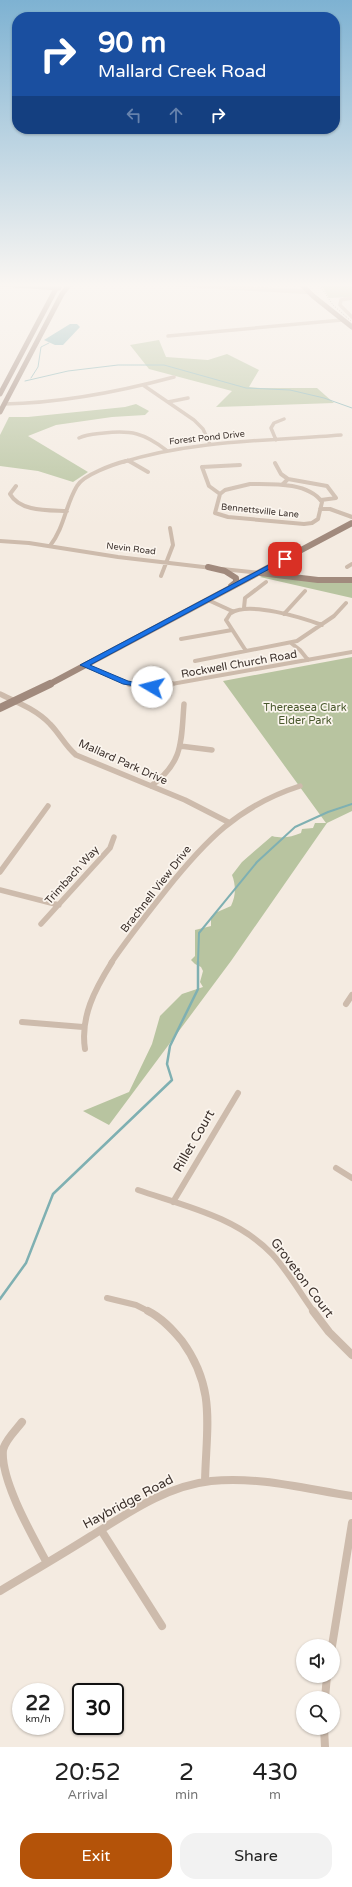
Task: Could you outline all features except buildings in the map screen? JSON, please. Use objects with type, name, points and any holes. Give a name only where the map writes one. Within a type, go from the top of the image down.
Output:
[{"type":"main road","points":[[0,394],[15,365]]},
{"type":"main road","points":[[0,412],[26,365]]},
{"type":"main road","points":[[0,708],[15,702],[352,523]]},
{"type":"main road","points":[[276,564],[280,570],[292,574]]},
{"type":"main road","points":[[208,567],[225,571],[236,578],[236,582],[229,589]]},
{"type":"main road","name":"Nevin Road","points":[[260,572],[319,577],[352,577]]},
{"type":"main road","name":"Nevin Road","points":[[260,572],[318,580],[352,580]]},
{"type":"street","points":[[4,404],[31,404],[68,401],[174,377]]},
{"type":"street","points":[[143,385],[199,424],[210,444]]},
{"type":"street","points":[[168,402],[188,398]]},
{"type":"street","points":[[276,440],[271,428],[274,423],[284,419]]},
{"type":"street","points":[[79,438],[117,431],[133,431],[148,436],[166,450]]},
{"type":"street","name":"Forest Pond Drive","points":[[50,546],[59,534],[76,488],[83,480],[101,470],[128,460],[166,450],[210,444],[341,435]]},
{"type":"street","points":[[128,460],[148,472]]},
{"type":"street","points":[[276,463],[281,474],[288,480],[327,486],[336,498],[321,500]]},
{"type":"street","points":[[220,494],[209,486],[202,467],[240,465]]},
{"type":"street","points":[[282,485],[288,480]]},
{"type":"street","name":"Bennettsville Lane","points":[[245,485],[282,485],[308,491],[318,495],[321,500],[318,520],[309,524],[222,517],[217,515],[215,512],[220,494],[226,490],[245,485]]},
{"type":"street","points":[[16,486],[10,494],[12,499],[17,504],[35,508],[67,511]]},
{"type":"street","points":[[320,508],[330,509],[352,517]]},
{"type":"street","points":[[160,576],[167,563],[173,545],[170,528]]},
{"type":"street","name":"Nevin Road","points":[[0,541],[50,546],[110,556],[167,563],[260,572]]},
{"type":"street","points":[[347,567],[352,564]]},
{"type":"street","points":[[244,608],[242,602],[244,597],[258,589],[266,582]]},
{"type":"street","points":[[284,614],[305,591]]},
{"type":"street","points":[[208,600],[232,611],[244,608],[284,614],[322,625]]},
{"type":"street","points":[[195,661],[291,643],[304,638],[322,625],[334,616],[346,603]]},
{"type":"street","points":[[232,611],[226,620],[246,651]]},
{"type":"street","points":[[181,639],[232,630]]},
{"type":"street","points":[[291,643],[302,652],[308,660]]},
{"type":"street","name":"Rockwell Church Road","points":[[84,665],[126,683],[152,687],[352,652]]},
{"type":"street","name":"Mallard Park Drive","points":[[0,694],[50,724],[66,747],[76,755],[185,800],[228,822]]},
{"type":"street","points":[[151,786],[173,766],[180,746],[184,704]]},
{"type":"street","points":[[180,746],[212,750]]},
{"type":"street","name":"Brachnell View Drive","points":[[85,1049],[82,1038],[83,1027],[90,1002],[99,984],[142,921],[199,850],[228,822],[260,801],[300,786]]},
{"type":"street","points":[[0,872],[48,806]]},
{"type":"street","name":"Trimbach Way","points":[[41,924],[110,848],[114,837]]},
{"type":"street","points":[[0,890],[58,905]]},
{"type":"street","points":[[346,1004],[352,995]]},
{"type":"street","points":[[22,1022],[83,1027]]},
{"type":"street","name":"Rillet Court","points":[[173,1202],[232,1098],[238,1093]]},
{"type":"street","points":[[336,1168],[352,1178]]},
{"type":"street","name":"Groveton Court","points":[[138,1190],[227,1221],[256,1239],[273,1255],[323,1325],[352,1355]]},
{"type":"street","points":[[107,1298],[145,1309],[164,1320],[172,1328],[201,1374],[207,1399],[205,1482]]},
{"type":"street","points":[[22,1422],[8,1440],[2,1451],[0,1465],[1,1479],[8,1497],[47,1563]]},
{"type":"street","name":"Haybridge Road","points":[[0,1591],[101,1530],[168,1493],[205,1482],[250,1482],[352,1496]]},
{"type":"street","points":[[333,1639],[352,1523]]},
{"type":"street","points":[[101,1530],[162,1626]]},
{"type":"street","points":[[324,1735],[325,1747]]},
{"type":"green space","points":[[145,365],[248,365],[259,370],[249,387],[317,388],[334,403],[216,407],[232,391],[149,369]]},
{"type":"green space","points":[[136,404],[149,411],[145,415],[112,417],[56,425],[28,436],[88,472],[73,482],[38,471],[0,466],[0,435],[9,417],[28,417],[125,407]]},
{"type":"green space","points":[[264,575],[352,582],[352,598],[260,577]]},
{"type":"green space","name":"Thereasea Clark Elder Park","points":[[352,657],[352,811],[327,823],[231,961],[109,1125],[83,1111],[129,1092],[152,1044],[160,1016],[182,994],[203,987],[200,982],[203,971],[201,967],[191,960],[195,956],[195,930],[211,926],[211,917],[215,913],[231,906],[235,890],[232,875],[242,862],[272,836],[290,836],[301,833],[302,829],[313,828],[315,823],[326,823],[223,681]]},
{"type":"waterway","points":[[31,378],[38,365]]},
{"type":"waterway","points":[[25,381],[68,371],[118,365],[164,365],[246,388],[290,390],[324,398],[352,408]]},
{"type":"waterway","points":[[198,963],[199,933],[257,862],[295,827],[328,812],[352,804]]},
{"type":"waterway","points":[[0,1299],[26,1263],[53,1194],[172,1080],[167,1064],[170,1046],[198,989],[198,963]]},
{"type":"route","points":[[152,687],[142,687],[126,683],[84,665],[285,559]]}]
